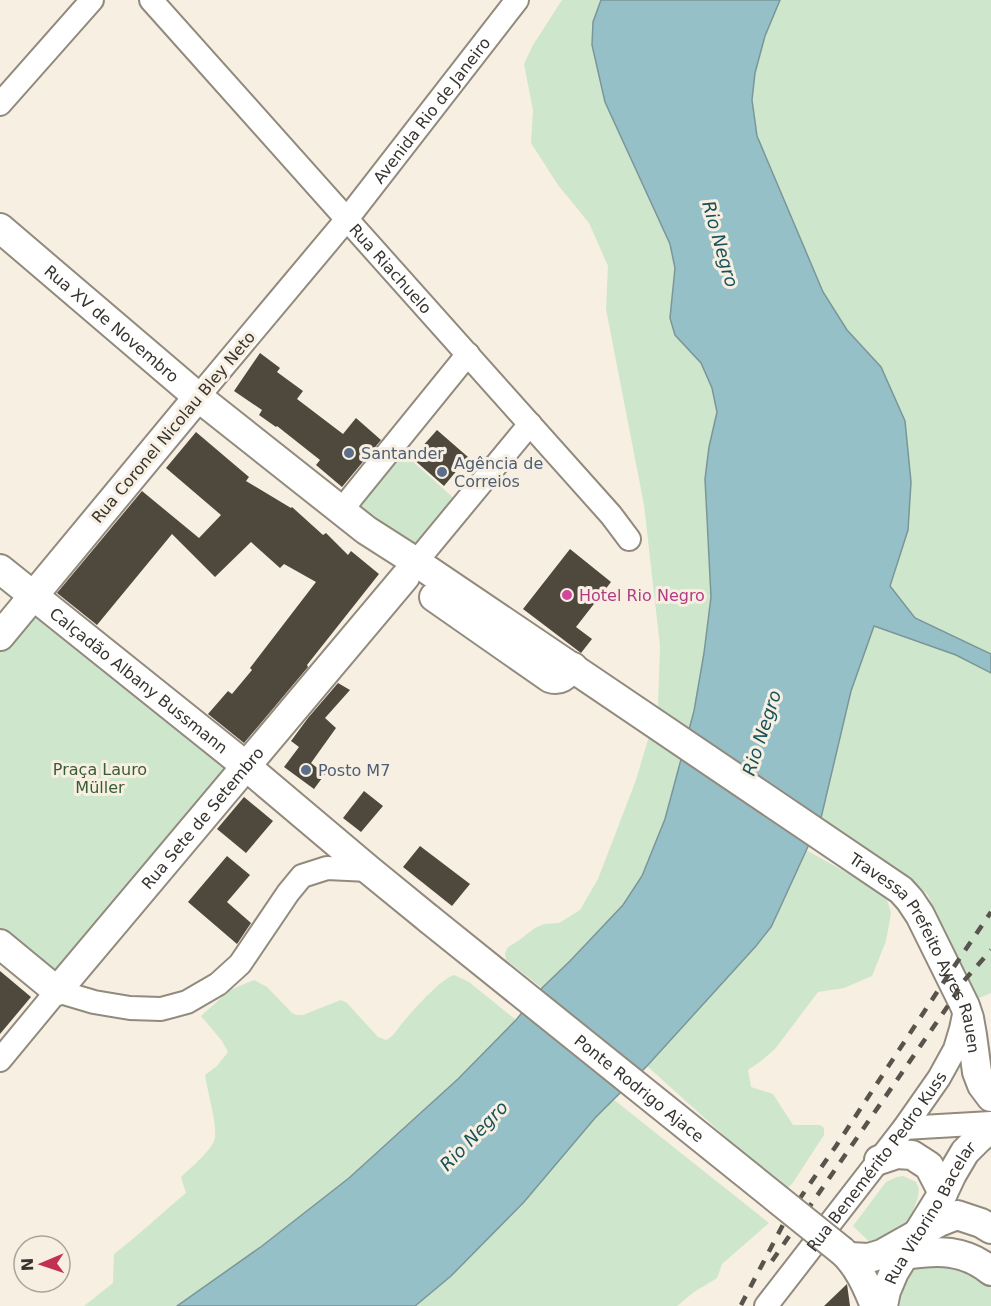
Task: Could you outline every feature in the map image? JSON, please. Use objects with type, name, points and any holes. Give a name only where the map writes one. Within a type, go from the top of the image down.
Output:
[{"type":"main road","name":"Rua XV de Novembro","points":[[0,228],[198,397],[550,678],[561,679],[573,668],[601,686]]},
{"type":"main road","name":"Rua Coronel Nicolau Bley Neto","points":[[0,636],[198,397]]},
{"type":"main road","name":"Calçadão Albany Bussmann","points":[[0,569],[245,766],[369,870]]},
{"type":"main road","name":"Rua Sete de Setembro","points":[[57,991],[411,569]]},
{"type":"main road","name":"Travessa Prefeito Ayres Rauen","points":[[601,686],[894,885],[910,900],[920,915],[965,1006],[977,1072],[982,1085],[991,1097]]},
{"type":"main road","name":"Ponte Rodrigo Ajace","points":[[369,870],[845,1254],[861,1274],[875,1306]]},
{"type":"main road","points":[[0,944],[57,991]]},
{"type":"main road","name":"Rua Vitorino Bacelar","points":[[883,1306],[894,1272],[965,1152],[991,1128]]},
{"type":"main road","points":[[879,1160],[897,1154],[912,1155],[929,1166],[943,1192]]},
{"type":"main road","points":[[845,1254],[868,1258],[912,1244],[939,1222],[957,1215],[991,1229]]},
{"type":"main road","points":[[912,1244],[932,1251],[958,1254],[982,1264],[991,1271]]},
{"type":"street","points":[[0,104],[92,0]]},
{"type":"street","name":"Rua Riachuelo","points":[[152,0],[611,515],[629,539]]},
{"type":"street","name":"Avenida Rio de Janeiro","points":[[347,219],[517,0]]},
{"type":"street","name":"Rua Coronel Nicolau Bley Neto","points":[[198,397],[347,219]]},
{"type":"street","points":[[342,512],[468,354]]},
{"type":"street","name":"Rua Sete de Setembro","points":[[411,569],[530,424]]},
{"type":"street","points":[[57,991],[94,1002],[130,1008],[160,1009],[187,1002],[218,984],[240,964],[302,876],[327,868],[369,870]]},
{"type":"street","name":"Rua Sete de Setembro","points":[[0,1060],[57,991]]},
{"type":"street","name":"Rua Benemérito Pedro Kuss","points":[[766,1306],[904,1128],[939,1078],[955,1049],[962,1029],[965,1006]]},
{"type":"street","points":[[904,1128],[991,1123]]},
{"type":"green space","points":[[562,0],[601,0],[593,22],[605,102],[670,244],[675,268],[672,293],[675,335],[701,363],[712,388],[717,412],[709,447],[706,514],[711,597],[704,653],[694,711],[665,819],[642,876],[623,905],[542,988],[506,960],[505,953],[508,947],[535,928],[544,924],[559,923],[580,910],[598,879],[636,780],[658,706],[660,646],[644,505],[606,309],[608,266],[589,223],[558,185],[531,143],[533,110],[524,64],[533,45]]},
{"type":"green space","points":[[780,0],[991,0],[991,654],[915,618],[890,586],[908,529],[881,367],[846,330],[823,292],[757,136],[752,100],[755,73],[765,36]]},
{"type":"green space","points":[[402,452],[458,502],[413,552],[357,507]]},
{"type":"green space","name":"Praça Lauro Müller","points":[[33,599],[243,766],[57,986],[0,940],[0,640]]},
{"type":"green space","points":[[874,625],[956,655],[991,673],[991,993],[972,1001],[928,895],[920,887],[846,844],[821,818],[851,691]]},
{"type":"green space","points":[[806,850],[885,894],[891,913],[886,941],[872,976],[844,988],[818,992],[775,1049],[748,1070],[751,1087],[773,1094],[793,1125],[820,1125],[824,1128],[824,1135],[792,1184],[787,1188],[780,1186],[647,1066],[771,927]]},
{"type":"green space","points":[[454,975],[469,982],[516,1020],[458,1079],[349,1178],[262,1246],[177,1306],[84,1306],[113,1283],[114,1254],[186,1193],[181,1177],[214,1142],[215,1124],[205,1075],[217,1066],[228,1052],[222,1041],[201,1016],[230,990],[254,980],[267,987],[292,1013],[297,1015],[303,1015],[341,1000],[347,1003],[378,1037],[386,1040],[394,1034],[428,994]]},
{"type":"green space","points":[[613,1099],[769,1223],[722,1264],[717,1278],[677,1306],[415,1306],[451,1276]]},
{"type":"green space","points":[[903,1176],[916,1182],[919,1189],[911,1217],[902,1232],[876,1248],[853,1226],[886,1182]]},
{"type":"green space","points":[[919,1262],[977,1271],[991,1285],[991,1306],[900,1306],[906,1282]]},
{"type":"water","name":"Rio Negro","points":[[601,0],[780,0],[765,36],[755,73],[752,100],[757,136],[823,292],[847,330],[881,367],[905,421],[911,482],[908,530],[890,586],[915,618],[991,654],[991,673],[956,655],[874,626],[851,691],[821,818],[771,927],[647,1066],[595,1118],[524,1202],[451,1276],[415,1306],[177,1306],[262,1246],[349,1178],[458,1079],[623,905],[642,876],[665,819],[694,711],[704,653],[711,597],[705,479],[717,412],[712,388],[701,363],[675,335],[670,318],[675,268],[670,244],[605,102],[592,45],[593,22]]},
{"type":"building","points":[[260,353],[280,368],[277,372],[303,391],[297,399],[343,434],[356,418],[381,440],[342,487],[316,465],[320,460],[277,426],[259,415],[262,410],[234,391]]},
{"type":"building","name":"Agência de Correios","points":[[437,430],[468,457],[444,486],[412,458]]},
{"type":"building","points":[[196,432],[249,477],[246,481],[292,507],[323,535],[326,533],[348,555],[351,551],[379,574],[307,665],[308,667],[244,743],[208,714],[228,691],[232,694],[252,670],[250,668],[316,582],[284,564],[280,568],[251,542],[215,577],[172,534],[97,625],[57,593],[142,491],[199,538],[221,515],[166,468]]},
{"type":"building","name":"Hotel Rio Negro","points":[[570,549],[611,582],[576,627],[592,639],[581,653],[523,609]]},
{"type":"building","points":[[338,683],[350,690],[325,718],[336,728],[311,763],[325,774],[314,789],[284,767],[299,747],[291,741]]},
{"type":"building","points":[[364,791],[383,806],[361,832],[343,818]]},
{"type":"building","points":[[244,797],[273,821],[246,853],[217,829]]},
{"type":"building","points":[[420,846],[470,884],[452,906],[403,867]]},
{"type":"building","points":[[227,856],[250,875],[227,902],[251,923],[237,944],[188,902]]},
{"type":"building","points":[[0,971],[31,997],[0,1034]]},
{"type":"building","points":[[847,1284],[850,1306],[824,1306]]},
{"type":"railway","points":[[741,1305],[787,1217],[991,912]]},
{"type":"railway","points":[[772,1261],[963,982],[991,950]]},
{"type":"place","name":"Santander","points":[[349,453]]},
{"type":"place","name":"Agência de Correios","points":[[442,472]]},
{"type":"place","name":"Hotel Rio Negro","points":[[567,595]]},
{"type":"place","name":"Posto M7","points":[[306,770]]}]
